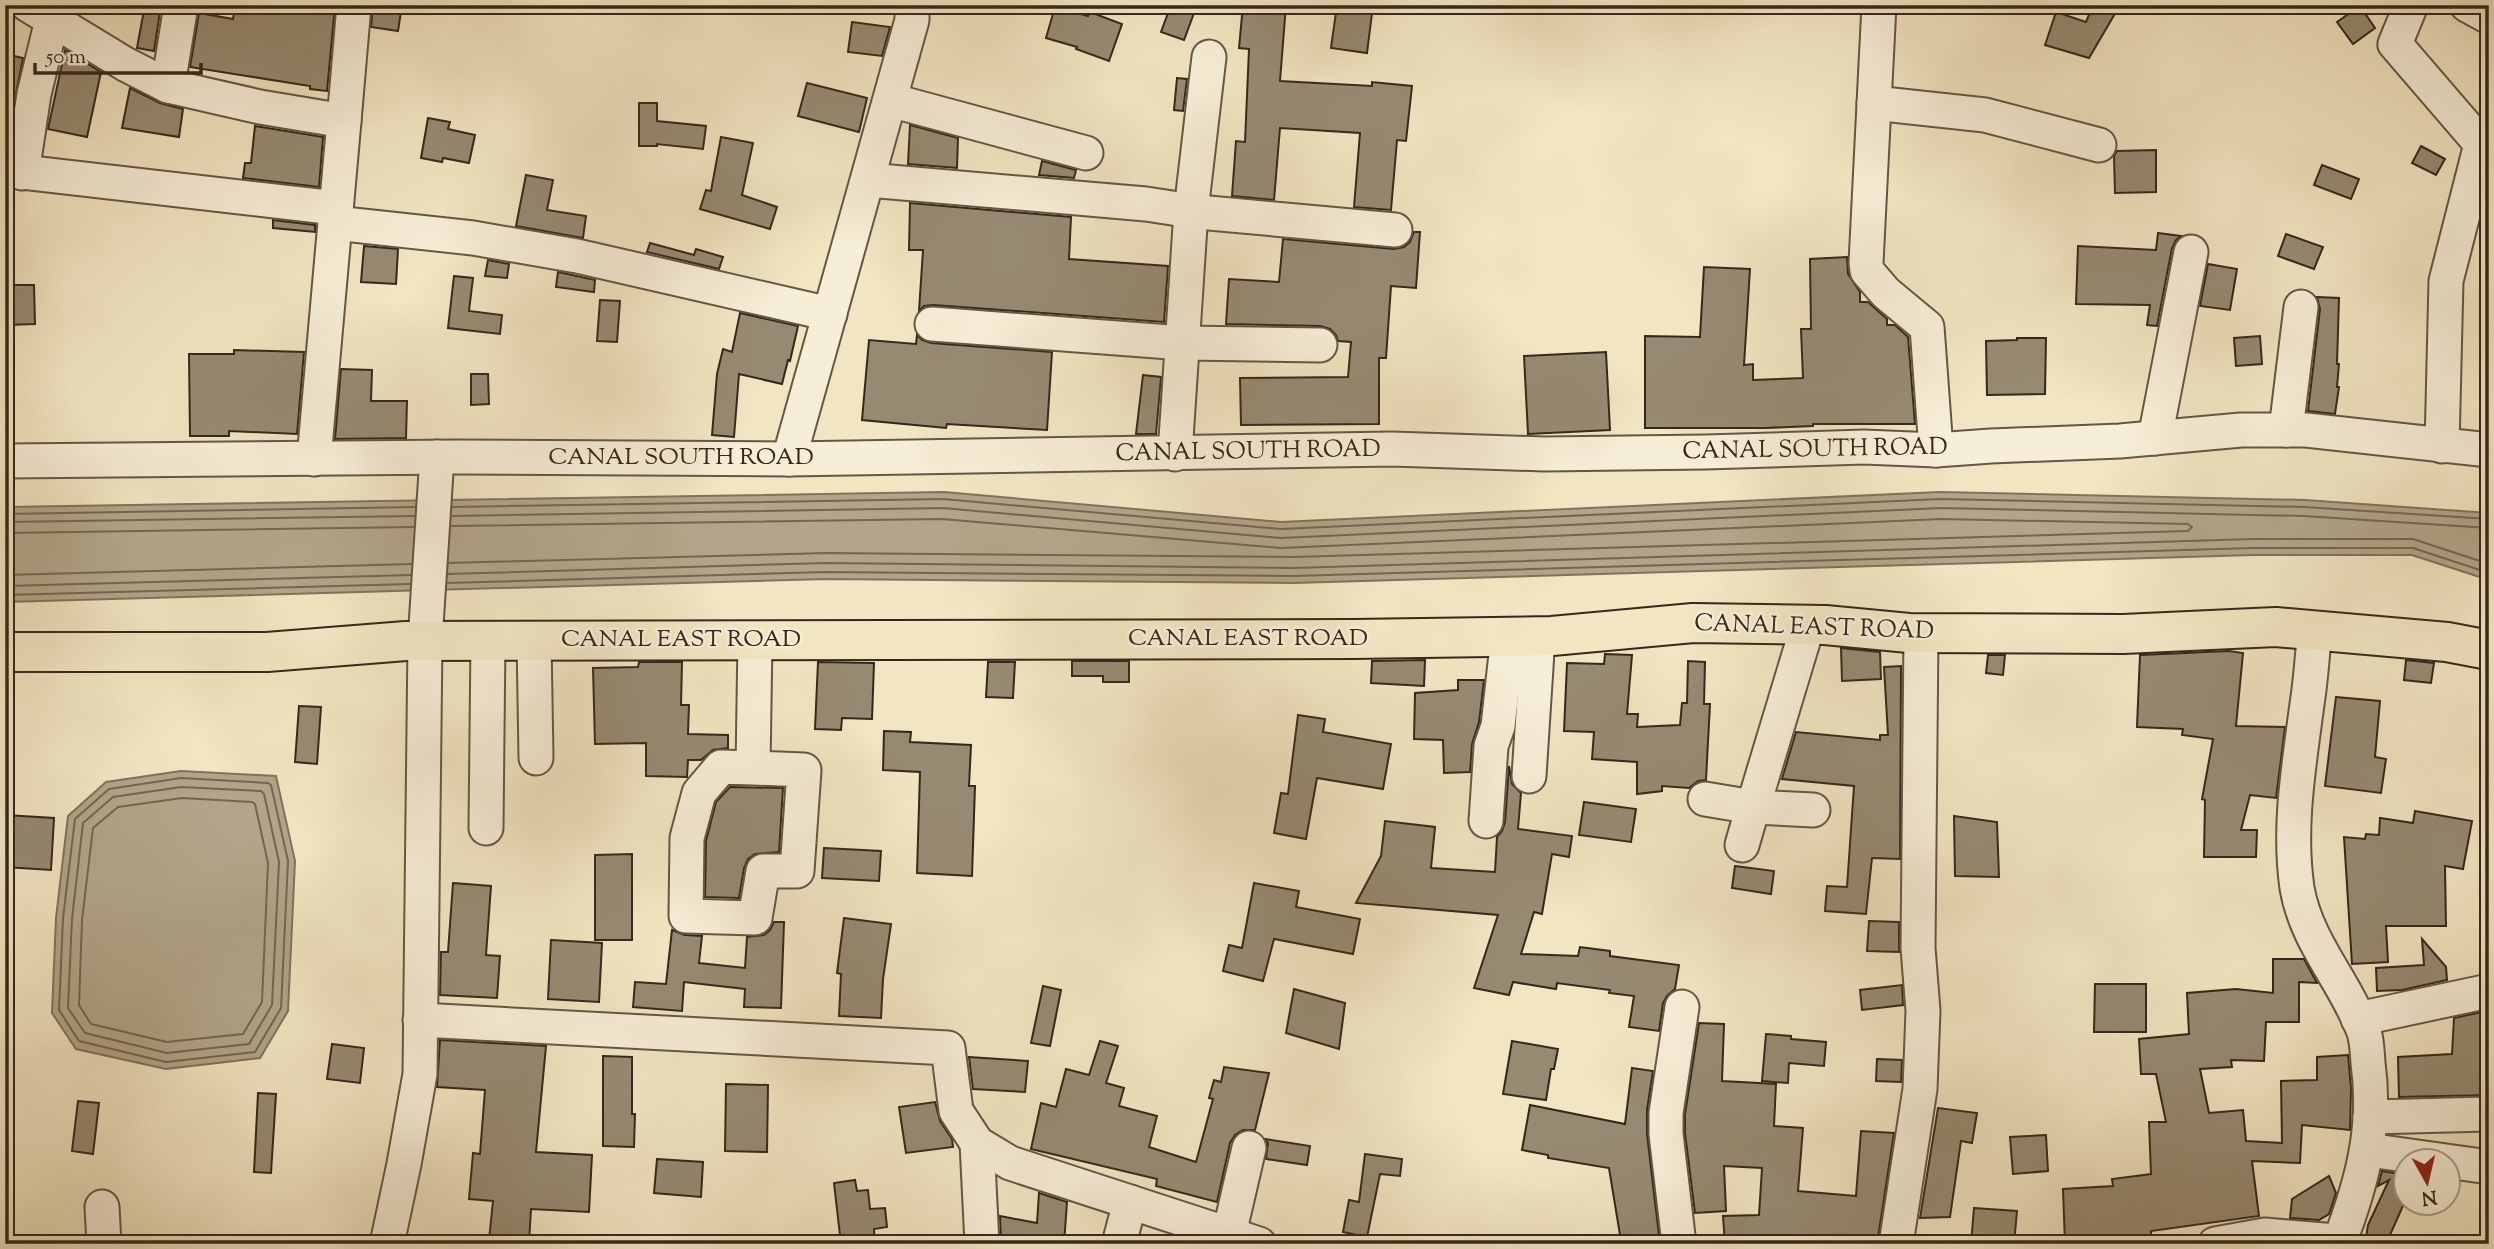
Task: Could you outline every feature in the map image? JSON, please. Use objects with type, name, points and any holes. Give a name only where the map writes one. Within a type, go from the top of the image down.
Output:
[{"type":"main road","name":"CANAL EAST ROAD","points":[[5,652],[267,652],[425,641],[488,640],[1353,639],[1523,636],[1693,624],[1808,625],[1921,633],[2123,634],[2276,627],[2447,642],[2489,650]]},
{"type":"street","points":[[168,86],[181,5]]},
{"type":"street","points":[[314,459],[355,5]]},
{"type":"street","points":[[789,459],[891,100],[912,20],[912,5]]},
{"type":"street","points":[[1879,5],[1867,271],[1886,293],[1927,327],[1936,450]]},
{"type":"street","points":[[2411,5],[2395,44],[2482,144],[2446,281],[2442,446]]},
{"type":"street","points":[[2467,5],[2489,17]]},
{"type":"street","points":[[344,121],[260,107],[168,86],[125,64],[40,13],[34,94],[14,172],[336,215],[577,256],[830,314]]},
{"type":"street","points":[[1175,454],[1191,211],[1209,57]]},
{"type":"street","points":[[891,100],[1086,153]]},
{"type":"street","points":[[1874,103],[1985,115],[2099,145]]},
{"type":"street","points":[[868,180],[1146,204],[1191,211],[1395,230]]},
{"type":"street","points":[[2155,438],[2191,252]]},
{"type":"street","points":[[2286,430],[2301,307]]},
{"type":"street","points":[[932,324],[1183,343],[1320,345]]},
{"type":"street","name":"CANAL SOUTH ROAD","points":[[5,461],[437,457],[789,459],[1392,449],[1544,454],[1864,447],[1936,450],[2155,438],[2241,430],[2306,430],[2489,450]]},
{"type":"street","points":[[387,1244],[420,1073],[425,641],[437,457]]},
{"type":"street","points":[[1742,845],[1808,625]]},
{"type":"street","points":[[2215,1244],[2265,1235],[2339,1243],[2368,1150],[2372,1094],[2364,1029],[2316,945],[2298,891],[2292,832],[2298,758],[2315,631]]},
{"type":"street","points":[[1896,1244],[1920,1089],[1923,1012],[1918,948],[1921,633]]},
{"type":"street","points":[[1523,636],[1529,776]]},
{"type":"street","points":[[1486,821],[1491,746],[1523,636]]},
{"type":"street","points":[[486,828],[488,640]]},
{"type":"street","points":[[534,640],[536,758]]},
{"type":"street","points":[[753,768],[755,640]]},
{"type":"street","points":[[721,767],[753,768],[804,770],[797,871],[763,871],[755,918],[686,916],[687,838],[699,793],[721,767]]},
{"type":"street","points":[[1705,799],[1753,807],[1813,810]]},
{"type":"street","points":[[2358,1019],[2489,991]]},
{"type":"street","points":[[1679,1244],[1665,1134],[1682,1007]]},
{"type":"street","points":[[420,1020],[948,1048],[956,1111],[976,1143],[1010,1163],[1244,1239],[1249,1148]]},
{"type":"street","points":[[2370,1117],[2489,1114]]},
{"type":"street","points":[[976,1143],[982,1244]]},
{"type":"street","points":[[2368,1150],[2489,1167]]},
{"type":"street","points":[[1119,1244],[1130,1202]]},
{"type":"street","points":[[102,1207],[104,1244]]},
{"type":"water","points":[[944,492],[1281,522],[1940,492],[2305,500],[2489,513],[2489,580],[2412,555],[2253,555],[1293,583],[826,579],[5,602],[5,507]]},
{"type":"water","points":[[181,771],[276,776],[295,861],[288,1011],[260,1058],[166,1069],[76,1049],[52,1013],[56,918],[68,816],[106,782]]},
{"type":"building","points":[[152,5],[161,5],[154,51],[137,48],[144,10],[151,12]]},
{"type":"building","points":[[235,5],[335,5],[327,91],[190,67],[199,13],[233,19]]},
{"type":"building","points":[[373,5],[402,5],[398,31],[371,27]]},
{"type":"building","points":[[1171,5],[1197,5],[1184,40],[1161,32]]},
{"type":"building","points":[[1243,5],[1286,5],[1280,81],[1372,86],[1372,82],[1412,86],[1406,141],[1397,140],[1391,210],[1354,207],[1360,133],[1280,128],[1274,200],[1232,196],[1236,141],[1245,142],[1249,49],[1239,48]]},
{"type":"building","points":[[1337,5],[1373,5],[1367,53],[1331,48]]},
{"type":"building","points":[[2093,5],[2120,5],[2089,58],[2045,45],[2056,12],[2086,22]]},
{"type":"building","points":[[2360,6],[2375,28],[2353,44],[2337,22]]},
{"type":"building","points":[[1055,7],[1088,16],[1090,12],[1122,24],[1109,61],[1076,49],[1077,47],[1046,38]]},
{"type":"building","points":[[852,22],[890,27],[882,56],[848,52]]},
{"type":"building","points":[[65,50],[101,72],[87,137],[48,129]]},
{"type":"building","points":[[5,54],[23,58],[5,151]]},
{"type":"building","points":[[1177,78],[1187,79],[1183,111],[1174,110]]},
{"type":"building","points":[[807,83],[867,98],[859,132],[798,116]]},
{"type":"building","points":[[130,88],[160,103],[183,109],[179,137],[122,128]]},
{"type":"building","points":[[639,103],[657,103],[657,121],[706,126],[703,149],[657,144],[639,146]]},
{"type":"building","points":[[428,118],[450,122],[448,129],[475,135],[469,163],[443,158],[442,162],[421,158]]},
{"type":"building","points":[[910,125],[958,138],[957,168],[908,164]]},
{"type":"building","points":[[255,126],[323,137],[319,187],[243,178],[245,163],[251,163]]},
{"type":"building","points":[[721,137],[753,143],[742,195],[777,207],[770,229],[700,209],[706,190],[711,191]]},
{"type":"building","points":[[2421,146],[2445,159],[2436,175],[2412,163]]},
{"type":"building","points":[[2156,150],[2156,192],[2115,193],[2114,156],[2117,151]]},
{"type":"building","points":[[1042,161],[1076,170],[1074,178],[1039,175]]},
{"type":"building","points":[[2322,165],[2359,179],[2351,199],[2314,185]]},
{"type":"building","points":[[526,175],[553,180],[547,210],[586,216],[583,238],[516,226]]},
{"type":"building","points":[[910,203],[1071,217],[1069,259],[1168,266],[1164,322],[933,305],[924,306],[919,311],[923,250],[909,250]]},
{"type":"building","points":[[273,220],[315,225],[315,232],[273,228]]},
{"type":"building","points":[[1414,232],[1420,232],[1416,288],[1391,286],[1386,358],[1379,358],[1379,424],[1241,425],[1240,378],[1348,377],[1351,342],[1338,341],[1330,329],[1320,326],[1226,324],[1229,279],[1279,282],[1283,239],[1394,249],[1404,247],[1410,242]]},
{"type":"building","points":[[2158,233],[2181,236],[2172,248],[2157,326],[2147,325],[2150,305],[2076,304],[2078,246],[2156,250]]},
{"type":"building","points":[[2286,234],[2323,247],[2314,269],[2278,256]]},
{"type":"building","points":[[650,243],[694,255],[696,249],[723,257],[719,269],[647,252]]},
{"type":"building","points":[[364,246],[398,249],[396,284],[361,282]]},
{"type":"building","points":[[1847,257],[1848,274],[1860,292],[1860,302],[1868,302],[1887,319],[1887,325],[1895,325],[1908,337],[1915,424],[1645,428],[1645,336],[1700,337],[1704,267],[1750,269],[1744,365],[1753,364],[1753,380],[1803,378],[1801,329],[1811,329],[1810,259]]},
{"type":"building","points":[[488,260],[509,264],[507,278],[485,276]]},
{"type":"building","points":[[2208,264],[2237,269],[2230,310],[2200,306]]},
{"type":"building","points":[[558,272],[595,280],[594,292],[556,287]]},
{"type":"building","points":[[454,276],[473,278],[469,311],[502,315],[500,334],[448,328]]},
{"type":"building","points":[[5,285],[34,285],[35,324],[5,325]]},
{"type":"building","points":[[2317,297],[2339,298],[2339,387],[2335,414],[2308,411],[2320,309]]},
{"type":"building","points":[[600,300],[620,301],[617,342],[597,341]]},
{"type":"building","points":[[740,313],[798,326],[790,361],[788,360],[782,384],[739,374],[734,437],[712,435],[717,374],[723,349],[732,352]]},
{"type":"building","points":[[917,335],[931,343],[1052,352],[1047,430],[947,424],[946,428],[862,420],[869,340],[916,344]]},
{"type":"building","points":[[2260,336],[2262,364],[2236,366],[2234,338]]},
{"type":"building","points":[[2046,338],[2045,394],[1987,395],[1986,341]]},
{"type":"building","points":[[234,350],[304,352],[297,434],[229,431],[229,436],[190,436],[189,354],[234,354]]},
{"type":"building","points":[[1606,352],[1610,430],[1528,434],[1524,356]]},
{"type":"building","points":[[341,369],[372,370],[371,401],[407,401],[406,438],[335,439]]},
{"type":"building","points":[[471,374],[488,374],[489,404],[471,405]]},
{"type":"building","points":[[1143,375],[1161,377],[1156,434],[1136,434]]},
{"type":"building","points":[[1841,648],[1880,652],[1881,679],[1842,681]]},
{"type":"building","points":[[2229,651],[2243,653],[2236,726],[2285,727],[2276,798],[2250,795],[2241,830],[2257,830],[2256,857],[2204,857],[2205,800],[2202,799],[2213,739],[2182,735],[2183,729],[2137,727],[2140,655]]},
{"type":"building","points":[[1605,654],[1632,655],[1627,714],[1638,714],[1637,727],[1680,725],[1682,703],[1687,703],[1688,661],[1705,662],[1704,704],[1710,704],[1706,780],[1698,781],[1689,788],[1662,786],[1662,791],[1637,794],[1637,762],[1592,759],[1594,732],[1564,731],[1567,663],[1604,664]]},
{"type":"building","points":[[1988,655],[2005,655],[2003,675],[1986,673]]},
{"type":"building","points":[[1425,660],[1424,686],[1371,683],[1372,661]]},
{"type":"building","points":[[2406,660],[2434,663],[2431,683],[2404,680]]},
{"type":"building","points":[[1072,661],[1129,661],[1129,682],[1103,682],[1103,676],[1072,676]]},
{"type":"building","points":[[639,662],[682,662],[681,705],[689,705],[688,734],[728,735],[728,748],[713,750],[701,760],[688,760],[687,777],[646,776],[646,743],[595,744],[593,668],[638,667]]},
{"type":"building","points":[[818,662],[874,663],[872,719],[842,718],[841,730],[815,729]]},
{"type":"building","points":[[988,662],[1015,662],[1013,698],[986,697]]},
{"type":"building","points":[[1901,666],[1900,859],[1872,858],[1866,914],[1825,911],[1827,886],[1847,887],[1854,786],[1782,779],[1796,732],[1880,740],[1880,735],[1888,735],[1884,667]]},
{"type":"building","points":[[1458,680],[1484,680],[1479,722],[1472,744],[1470,772],[1444,773],[1443,740],[1414,739],[1415,693],[1458,690]]},
{"type":"building","points":[[2336,697],[2380,701],[2375,757],[2386,759],[2381,793],[2325,786]]},
{"type":"building","points":[[299,706],[321,707],[317,764],[295,762]]},
{"type":"building","points":[[1298,715],[1325,719],[1323,732],[1391,744],[1383,789],[1317,778],[1306,839],[1274,833],[1281,793],[1288,794]]},
{"type":"building","points":[[884,731],[911,732],[910,742],[971,745],[969,786],[975,786],[972,876],[917,873],[920,772],[883,770]]},
{"type":"building","points":[[1509,766],[1512,784],[1521,793],[1518,829],[1572,836],[1569,857],[1552,854],[1542,914],[1534,912],[1521,954],[1578,956],[1580,947],[1610,951],[1610,956],[1679,965],[1675,989],[1663,1003],[1659,1031],[1629,1027],[1634,996],[1609,993],[1610,990],[1557,983],[1556,989],[1513,982],[1509,995],[1474,988],[1498,915],[1356,903],[1381,856],[1385,821],[1435,827],[1431,868],[1495,872],[1497,837],[1505,822]]},
{"type":"building","points":[[730,787],[783,788],[779,852],[755,854],[748,859],[739,898],[705,897],[706,841],[716,802]]},
{"type":"building","points":[[1584,802],[1636,809],[1631,842],[1579,835]]},
{"type":"building","points":[[2415,811],[2472,821],[2463,869],[2445,866],[2446,926],[2386,926],[2388,962],[2352,964],[2344,837],[2365,839],[2366,834],[2379,835],[2380,818],[2413,823]]},
{"type":"building","points":[[5,815],[54,818],[51,870],[5,867]]},
{"type":"building","points":[[1954,816],[1997,822],[1999,877],[1955,876]]},
{"type":"building","points":[[824,848],[881,851],[879,881],[822,878]]},
{"type":"building","points":[[632,854],[632,940],[595,940],[595,855]]},
{"type":"building","points":[[1735,866],[1774,871],[1771,894],[1732,888]]},
{"type":"building","points":[[453,883],[491,886],[486,955],[500,956],[497,998],[440,995],[441,952],[448,952]]},
{"type":"building","points":[[1254,883],[1299,891],[1296,907],[1360,919],[1353,954],[1274,939],[1263,981],[1223,971],[1229,945],[1242,948]]},
{"type":"building","points":[[844,918],[891,924],[883,979],[881,1018],[839,1016],[841,974],[837,973]]},
{"type":"building","points":[[1869,921],[1899,922],[1899,952],[1867,951]]},
{"type":"building","points":[[774,922],[784,922],[781,1008],[744,1007],[745,989],[684,982],[682,1011],[633,1007],[635,982],[666,984],[672,930],[685,935],[702,936],[699,963],[745,968],[747,937],[764,935]]},
{"type":"building","points":[[2422,939],[2446,967],[2447,980],[2402,990],[2377,991],[2376,968],[2424,965]]},
{"type":"building","points":[[551,940],[602,943],[599,1002],[548,999]]},
{"type":"building","points":[[2273,959],[2304,959],[2317,983],[2299,982],[2299,1022],[2266,1022],[2264,1061],[2231,1060],[2232,1067],[2200,1069],[2209,1113],[2243,1110],[2246,1141],[2282,1143],[2281,1081],[2317,1080],[2317,1057],[2348,1055],[2351,1088],[2350,1130],[2302,1125],[2300,1163],[2252,1161],[2259,1216],[2151,1231],[2151,1235],[2111,1242],[2065,1244],[2063,1189],[2113,1186],[2112,1179],[2151,1174],[2149,1122],[2166,1122],[2156,1074],[2141,1074],[2139,1039],[2189,1034],[2187,993],[2236,989],[2273,993]]},
{"type":"building","points":[[2095,984],[2146,984],[2146,1032],[2094,1032]]},
{"type":"building","points":[[1902,985],[1903,1005],[1862,1010],[1860,990]]},
{"type":"building","points":[[1043,986],[1061,990],[1050,1046],[1031,1043]]},
{"type":"building","points":[[1294,989],[1345,1003],[1339,1049],[1286,1033]]},
{"type":"building","points":[[2487,1011],[2484,1067],[2489,1067],[2489,1095],[2399,1097],[2398,1057],[2452,1054],[2454,1018]]},
{"type":"building","points":[[1699,1023],[1724,1024],[1722,1081],[1776,1084],[1774,1126],[1803,1128],[1798,1191],[1856,1196],[1861,1131],[1894,1133],[1877,1244],[1725,1244],[1723,1216],[1759,1215],[1762,1168],[1724,1166],[1726,1211],[1695,1213],[1685,1114]]},
{"type":"building","points":[[1766,1034],[1826,1042],[1824,1066],[1789,1063],[1788,1083],[1762,1081]]},
{"type":"building","points":[[440,1040],[546,1046],[536,1152],[592,1155],[589,1212],[531,1209],[529,1243],[489,1240],[493,1201],[469,1199],[473,1153],[480,1154],[485,1090],[437,1087]]},
{"type":"building","points":[[1100,1041],[1118,1046],[1106,1083],[1124,1088],[1119,1106],[1157,1116],[1149,1147],[1196,1162],[1213,1099],[1209,1098],[1214,1080],[1221,1082],[1224,1067],[1269,1073],[1255,1130],[1243,1130],[1235,1135],[1230,1143],[1217,1202],[1156,1186],[1157,1179],[1031,1149],[1041,1103],[1056,1107],[1066,1069],[1089,1075]]},
{"type":"building","points":[[1512,1041],[1558,1049],[1554,1069],[1551,1069],[1546,1100],[1503,1094]]},
{"type":"building","points":[[332,1044],[364,1048],[360,1083],[327,1079]]},
{"type":"building","points":[[603,1056],[632,1057],[634,1147],[603,1146]]},
{"type":"building","points":[[969,1057],[1028,1061],[1025,1092],[973,1089]]},
{"type":"building","points":[[1877,1059],[1902,1060],[1901,1082],[1876,1081]]},
{"type":"building","points":[[1632,1068],[1653,1071],[1647,1110],[1647,1134],[1660,1244],[1621,1241],[1609,1168],[1548,1158],[1548,1155],[1522,1150],[1530,1105],[1625,1124]]},
{"type":"building","points":[[726,1084],[768,1085],[767,1152],[725,1151]]},
{"type":"building","points":[[258,1093],[276,1094],[271,1173],[254,1172]]},
{"type":"building","points":[[78,1101],[99,1103],[93,1154],[72,1151]]},
{"type":"building","points":[[935,1102],[940,1121],[952,1139],[953,1147],[906,1153],[899,1107]]},
{"type":"building","points":[[1938,1108],[1977,1113],[1972,1143],[1961,1141],[1950,1217],[1920,1218]]},
{"type":"building","points":[[2046,1135],[2048,1171],[2013,1174],[2010,1137]]},
{"type":"building","points":[[1265,1139],[1310,1146],[1307,1165],[1266,1159],[1268,1143]]},
{"type":"building","points":[[1365,1154],[1402,1159],[1400,1176],[1380,1174],[1367,1237],[1343,1232],[1349,1200],[1359,1202]]},
{"type":"building","points":[[657,1159],[703,1162],[701,1197],[654,1193]]},
{"type":"building","points":[[2382,1171],[2392,1173],[2392,1218],[2398,1218],[2386,1244],[2365,1244],[2368,1225],[2389,1180],[2378,1186]]},
{"type":"building","points":[[2329,1176],[2336,1193],[2329,1214],[2319,1220],[2290,1218],[2292,1199]]},
{"type":"building","points":[[855,1180],[857,1191],[868,1190],[870,1209],[885,1208],[887,1227],[874,1229],[875,1244],[841,1244],[834,1183]]},
{"type":"building","points":[[1039,1193],[1067,1202],[1064,1244],[1001,1243],[1000,1216],[1037,1223]]},
{"type":"building","points":[[1974,1208],[2017,1211],[2014,1244],[1971,1244]]}]
